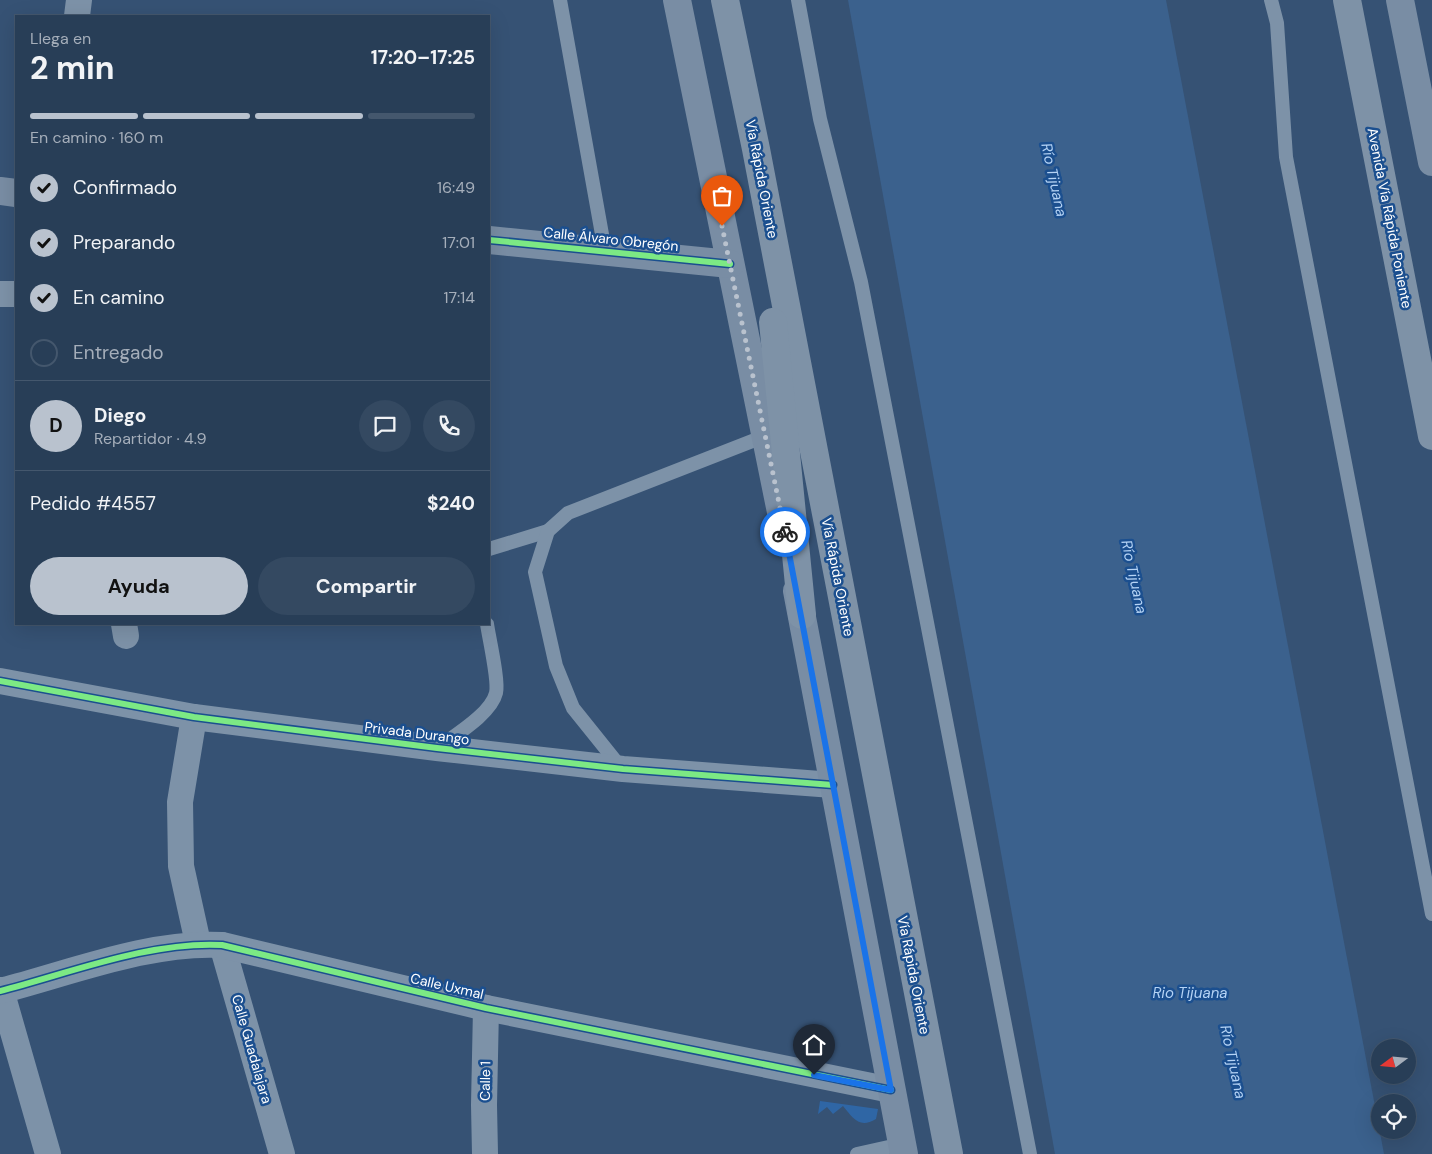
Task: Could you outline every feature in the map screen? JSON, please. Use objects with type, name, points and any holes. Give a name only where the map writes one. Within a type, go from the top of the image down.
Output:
[{"type":"highway","name":"Vía Rápida Oriente","points":[[725,0],[756,148],[949,1154]]},
{"type":"highway","name":"Avenida Vía Rápida Poniente","points":[[1347,0],[1432,436]]},
{"type":"highway","points":[[756,148],[802,615]]},
{"type":"main road","points":[[677,0],[802,615],[903,1149]]},
{"type":"main road","points":[[1400,0],[1431,155]]},
{"type":"main road","points":[[0,191],[15,193]]},
{"type":"main road","name":"Calle Álvaro Obregón","points":[[490,240],[730,264]]},
{"type":"street","points":[[77,15],[79,0]]},
{"type":"street","points":[[0,294],[15,294]]},
{"type":"street","name":"Privada Durango","points":[[0,681],[194,717],[437,748],[623,769],[833,785]]},
{"type":"street","name":"Calle Guadalajara","points":[[194,717],[180,802],[181,866],[210,944],[282,1154]]},
{"type":"street","name":"Calle Uxmal","points":[[0,991],[136,955],[210,944],[486,1008],[891,1090]]},
{"type":"street","points":[[0,991],[48,1154]]},
{"type":"street","name":"Calle 1","points":[[485,1154],[486,1008]]},
{"type":"lane","points":[[560,0],[605,251]]},
{"type":"lane","points":[[798,0],[820,118],[861,282],[1030,1154]]},
{"type":"lane","points":[[1271,0],[1276,22],[1286,157],[1432,914]]},
{"type":"lane","points":[[490,549],[548,531],[568,513],[765,436]]},
{"type":"lane","points":[[548,531],[535,572],[556,666],[573,708],[623,769]]},
{"type":"lane","points":[[437,748],[484,713],[492,704],[497,691],[487,625]]},
{"type":"lane","points":[[863,1153],[903,1149]]},
{"type":"shaded area","points":[[820,1101],[878,1109],[876,1119],[865,1123],[857,1121],[843,1106],[833,1114],[827,1107],[818,1114]]},
{"type":"water","name":"Rio Tijuana","points":[[848,0],[1166,0],[1373,1094],[1371,1094],[1371,1139],[1381,1139],[1384,1154],[1055,1154]]},
{"type":"cycle path","points":[[490,240],[730,264]]},
{"type":"cycle path","points":[[0,681],[194,717],[437,748],[623,769],[833,785]]},
{"type":"cycle path","points":[[0,991],[82,967],[139,953],[195,945],[222,945],[486,1008],[891,1090]]},
{"type":"way so far","points":[[722,226],[785,532]]},
{"type":"route","points":[[785,532],[891,1090],[814,1075]]},
{"type":"water label","name":"Río Tijuana","points":[[1054,180]]},
{"type":"water label","name":"Río Tijuana","points":[[1134,577]]},
{"type":"water label","name":"Río Tijuana","points":[[1233,1062]]}]
